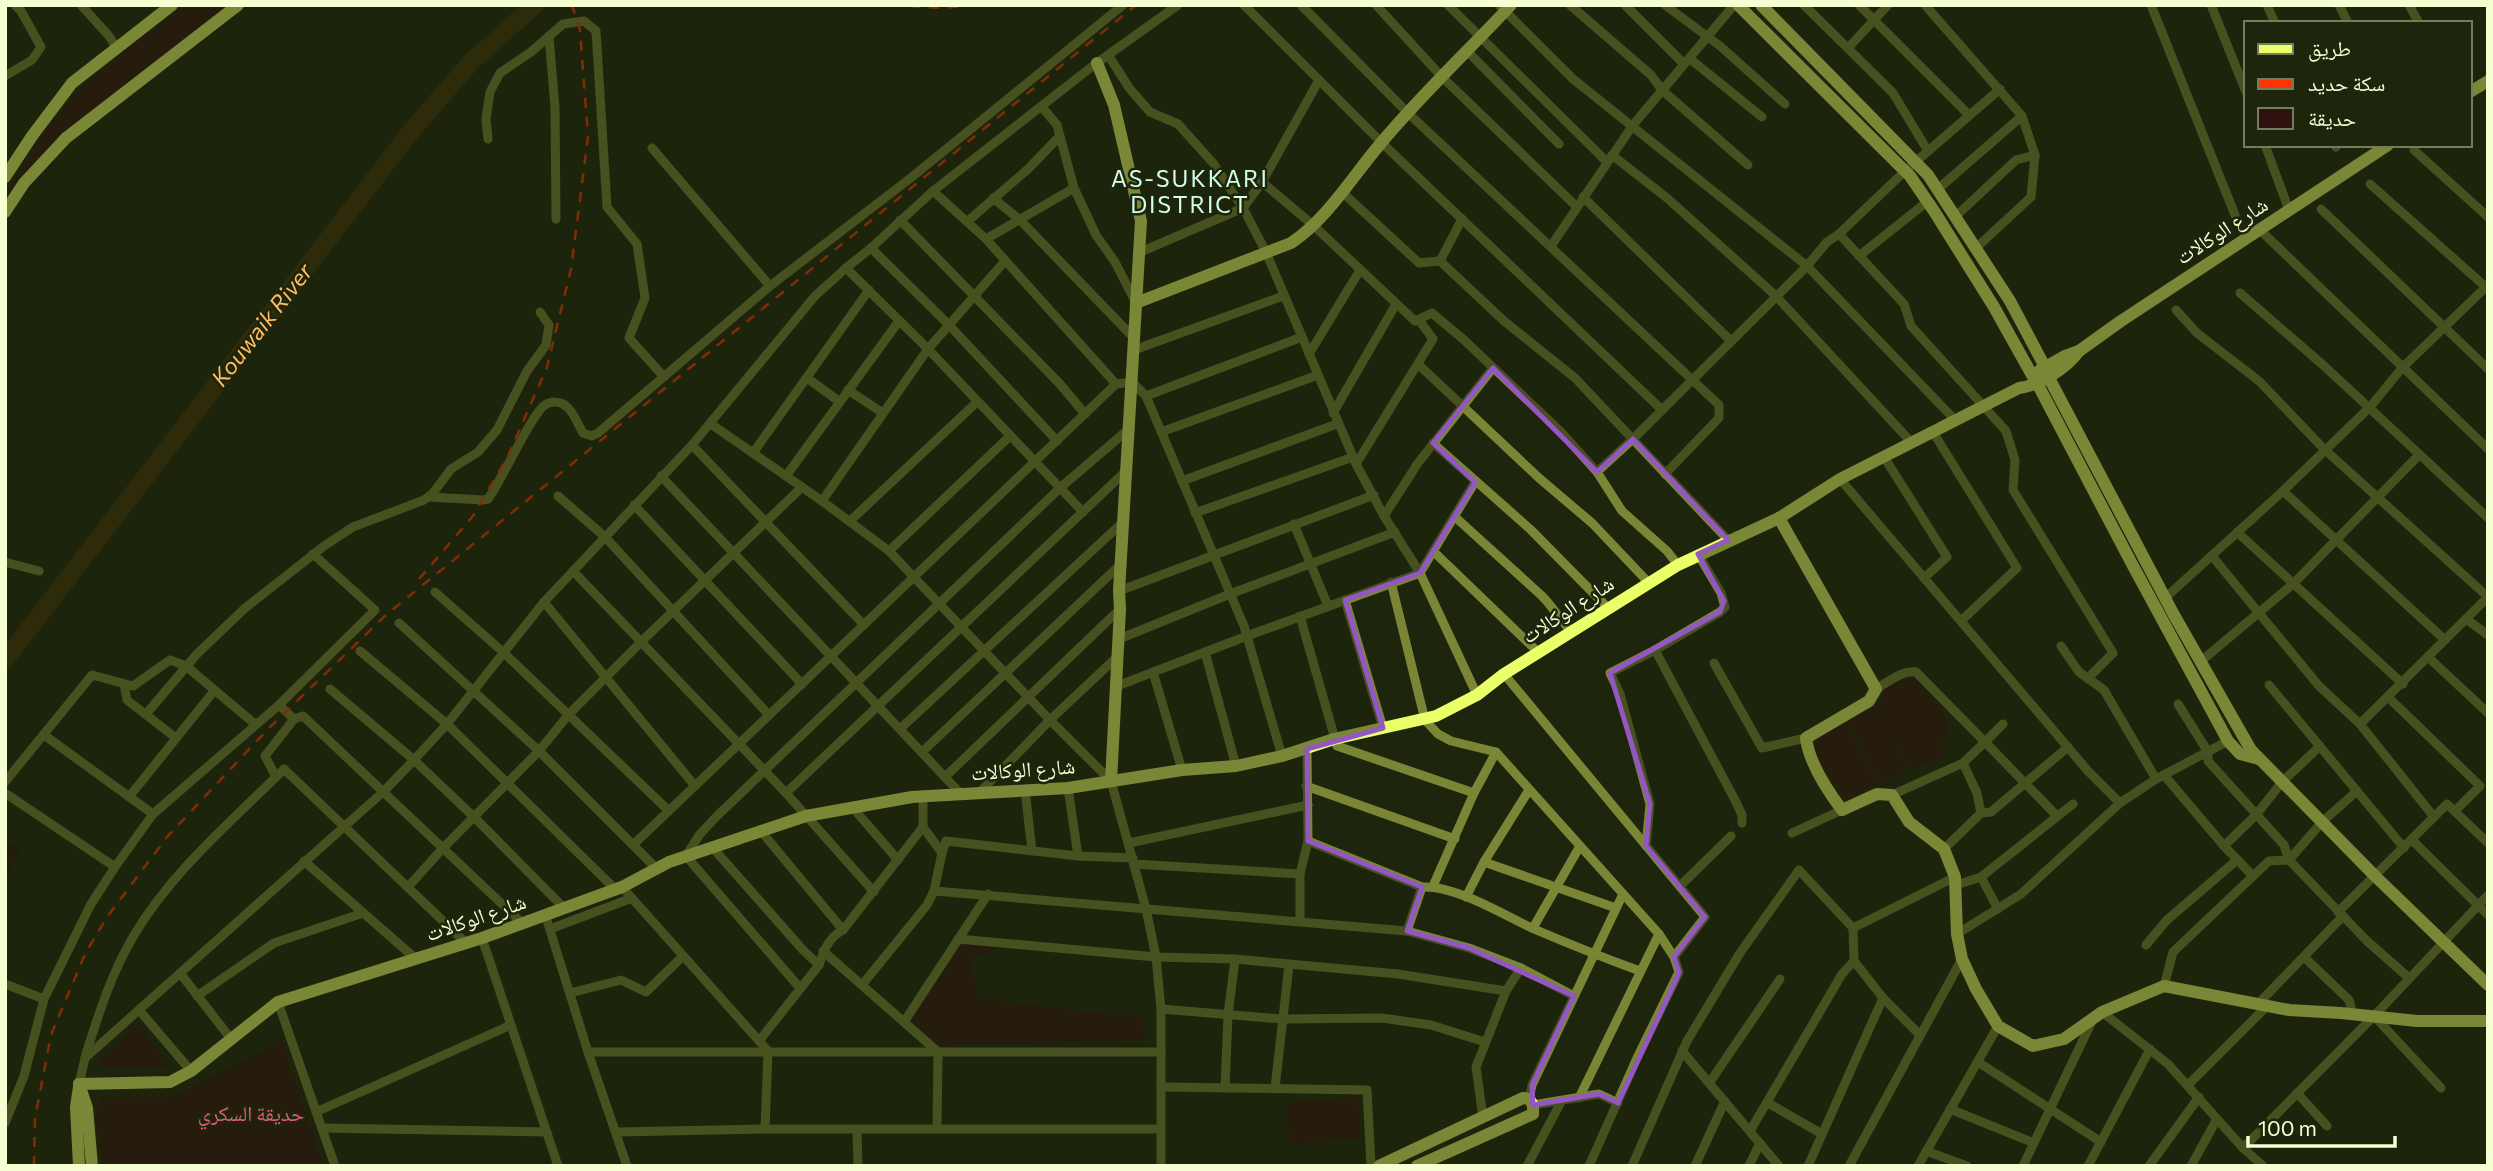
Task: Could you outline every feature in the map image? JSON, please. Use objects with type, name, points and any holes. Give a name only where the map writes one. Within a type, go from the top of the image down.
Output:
[{"type":"street","points":[[5,76],[32,60],[41,47],[15,5]]},
{"type":"street","points":[[81,5],[117,49]]},
{"type":"street","points":[[5,177],[72,83],[172,5]]},
{"type":"street","points":[[5,212],[24,183],[66,138],[238,5]]},
{"type":"street","points":[[429,497],[488,499],[544,405],[562,404],[571,412],[583,433],[592,436],[598,433],[770,286],[912,177],[1123,5]]},
{"type":"street","points":[[85,1058],[383,792],[414,760],[447,724],[544,602],[711,424],[815,296],[933,191],[1097,63],[1178,5]]},
{"type":"street","points":[[1244,5],[1381,142],[1661,409]]},
{"type":"street","points":[[1301,5],[1408,113],[1719,405],[1719,418],[1665,474]]},
{"type":"street","points":[[1376,5],[1442,76],[1576,206]]},
{"type":"street","points":[[1448,5],[1610,158],[1667,198],[1775,295],[1912,443]]},
{"type":"street","points":[[1570,5],[1748,165]]},
{"type":"street","points":[[1625,5],[1687,61],[1762,117]]},
{"type":"street","points":[[1665,5],[1785,104]]},
{"type":"street","points":[[1550,246],[1633,125],[1736,5],[1905,171],[1928,201],[2040,375]]},
{"type":"street","points":[[1804,5],[1893,93],[1927,151]]},
{"type":"street","points":[[1859,5],[1969,115]]},
{"type":"street","points":[[1848,48],[1888,5]]},
{"type":"street","points":[[1925,5],[2022,116],[2035,155],[2031,197],[1976,248]]},
{"type":"street","points":[[2151,5],[2235,215]]},
{"type":"street","points":[[2210,5],[2244,87]]},
{"type":"street","points":[[2268,8],[2280,5]]},
{"type":"street","points":[[2339,5],[2347,21]]},
{"type":"street","points":[[2409,5],[2419,21]]},
{"type":"street","points":[[1136,303],[1291,243],[1314,226],[1381,142],[1481,37],[1505,7],[1573,79],[1807,266],[1956,421]]},
{"type":"street","points":[[1759,25],[1765,10],[1916,160],[1938,189],[2010,301],[2040,375],[2228,740],[2240,754],[2260,759]]},
{"type":"street","points":[[488,139],[486,119],[490,92],[500,73],[531,52],[563,24],[584,21],[596,31],[607,208],[637,244],[645,298],[629,338],[664,377]]},
{"type":"street","points":[[549,36],[555,108],[556,219]]},
{"type":"street","points":[[1467,51],[1559,144]]},
{"type":"street","points":[[1108,55],[1130,89],[1150,112],[1178,124],[1213,163],[1242,208],[1266,252],[1337,424],[1384,516],[1420,573],[1477,695]]},
{"type":"street","points":[[1097,63],[1114,105],[1141,221],[1119,591],[1111,780],[1134,861],[1156,957],[1161,1010],[1161,1166]]},
{"type":"street","points":[[1138,253],[1242,208],[1262,181],[1319,80]]},
{"type":"street","points":[[2472,91],[2488,81]]},
{"type":"street","points":[[1597,472],[1807,266],[1827,242],[1839,234],[1916,160],[2000,89]]},
{"type":"street","points":[[1042,107],[1057,125],[1074,188],[1096,235],[1115,262],[1136,303]]},
{"type":"street","points":[[1938,189],[2022,116]]},
{"type":"street","points":[[968,221],[1028,169],[1059,137]]},
{"type":"street","points":[[2266,147],[2289,210]]},
{"type":"street","name":"شارع الوكالات","points":[[79,1084],[170,1082],[191,1072],[278,1002],[482,938],[619,888],[686,856],[806,816],[923,797],[1068,788],[1182,770],[1236,766],[1443,713],[1477,695],[1538,652],[1678,565],[1779,518],[1840,479],[2019,388],[2385,147]]},
{"type":"street","points":[[652,148],[770,286]]},
{"type":"street","points":[[2414,149],[2488,217]]},
{"type":"street","points":[[1956,216],[2016,160],[2035,155]]},
{"type":"street","points":[[1262,181],[1415,321],[1427,314],[1438,316],[1561,432],[1597,472],[1622,512],[1667,551],[1678,565]]},
{"type":"street","points":[[2165,598],[2283,491],[2370,407],[2402,368],[2487,287],[2370,184]]},
{"type":"street","points":[[986,239],[1074,188]]},
{"type":"street","points":[[933,191],[986,239],[1116,384]]},
{"type":"street","points":[[1342,192],[1419,263],[1440,261],[1504,321],[1575,378],[1728,540]]},
{"type":"street","points":[[1583,197],[1730,340]]},
{"type":"street","points":[[993,198],[1020,220],[1133,343]]},
{"type":"street","points":[[1859,256],[1928,201]]},
{"type":"street","points":[[2321,209],[2488,369]]},
{"type":"street","points":[[1440,261],[1462,219]]},
{"type":"street","points":[[900,220],[1059,383],[1085,414]]},
{"type":"street","points":[[2259,229],[2487,448]]},
{"type":"street","points":[[1839,234],[1904,304],[1911,326],[2006,431],[2015,460],[2013,490],[2113,653],[2088,678]]},
{"type":"street","points":[[871,248],[950,326],[1057,441]]},
{"type":"street","points":[[822,501],[928,349],[1005,261]]},
{"type":"street","points":[[846,268],[928,349],[1083,512]]},
{"type":"street","points":[[1309,354],[1360,270]]},
{"type":"street","points":[[753,453],[869,290]]},
{"type":"street","points":[[2240,293],[2370,407],[2419,456],[2488,518]]},
{"type":"street","points":[[1133,343],[1283,296]]},
{"type":"street","points":[[1333,413],[1396,304]]},
{"type":"street","points":[[2176,310],[2197,333],[2259,381],[2324,449],[2488,597],[2360,724]]},
{"type":"street","points":[[146,714],[186,666],[244,609],[313,554],[353,527],[429,497],[451,469],[478,452],[502,422],[527,371],[546,345],[549,325],[540,312]]},
{"type":"street","points":[[1195,513],[1355,461],[1419,365],[1433,339],[1419,320]]},
{"type":"street","points":[[786,476],[900,321]]},
{"type":"street","points":[[1146,396],[1301,337]]},
{"type":"street","points":[[1419,365],[1592,523],[1648,582]]},
{"type":"street","points":[[1384,516],[1433,443],[1493,368]]},
{"type":"street","points":[[1161,432],[1318,375]]},
{"type":"street","points":[[807,378],[840,401]]},
{"type":"street","points":[[634,845],[1116,384],[1132,382]]},
{"type":"street","points":[[1132,382],[1146,396],[1247,636],[1282,756]]},
{"type":"street","points":[[848,390],[883,413]]},
{"type":"street","points":[[850,521],[977,402]]},
{"type":"street","points":[[711,424],[889,551],[1111,780]]},
{"type":"street","points":[[1182,481],[1337,424]]},
{"type":"street","points":[[800,988],[686,856],[700,834],[856,683],[1060,488],[1130,428]]},
{"type":"street","points":[[1933,432],[2017,568],[1962,620]]},
{"type":"street","points":[[889,551],[1010,436]]},
{"type":"street","points":[[1433,443],[1530,529],[1608,608]]},
{"type":"street","points":[[692,445],[864,625]]},
{"type":"street","points":[[2200,662],[2293,584],[2419,456]]},
{"type":"street","points":[[1884,457],[1947,557],[1924,578]]},
{"type":"street","points":[[786,793],[1127,470]]},
{"type":"street","points":[[661,476],[960,793]]},
{"type":"street","points":[[1840,479],[2068,747],[2120,803]]},
{"type":"street","points":[[1116,686],[1420,573],[1475,482]]},
{"type":"street","points":[[408,887],[539,751],[569,714],[802,487]]},
{"type":"street","points":[[2283,491],[2445,640]]},
{"type":"street","points":[[1119,591],[1374,495]]},
{"type":"street","points":[[558,496],[605,537],[769,715]]},
{"type":"street","points":[[634,505],[802,684]]},
{"type":"street","points":[[1454,516],[1542,596],[1571,631]]},
{"type":"street","points":[[1779,518],[1876,689]]},
{"type":"street","points":[[900,729],[1123,522]]},
{"type":"street","points":[[1294,524],[1328,606]]},
{"type":"street","points":[[2237,532],[2403,684]]},
{"type":"street","points":[[1119,639],[1230,594],[1395,533]]},
{"type":"street","points":[[1433,551],[1538,652]]},
{"type":"street","points":[[5,1123],[24,1076],[44,999],[91,904],[153,814],[279,705],[375,610],[313,554]]},
{"type":"street","points":[[1646,846],[1650,804],[1620,694],[1610,673],[1655,650],[1725,607],[1721,593],[1698,554]]},
{"type":"street","points":[[2212,556],[2319,687],[2360,724],[2434,817]]},
{"type":"street","points":[[2138,561],[2165,598],[2241,734],[2260,759],[2376,877],[2488,985]]},
{"type":"street","points":[[5,562],[39,571]]},
{"type":"street","points":[[922,752],[1121,564]]},
{"type":"street","points":[[573,571],[786,793],[874,892]]},
{"type":"street","points":[[1391,582],[1424,720],[1438,734],[1451,741],[1496,751],[1658,934],[1674,957],[1679,972],[1675,982],[1588,1166]]},
{"type":"street","points":[[435,592],[503,652],[669,811]]},
{"type":"street","points":[[1345,600],[1383,727]]},
{"type":"street","points":[[544,602],[695,786]]},
{"type":"street","points":[[946,777],[1120,609]]},
{"type":"street","points":[[1300,617],[1337,746],[1475,793]]},
{"type":"street","points":[[2466,619],[2488,635]]},
{"type":"street","points":[[399,623],[539,751],[657,869]]},
{"type":"street","points":[[2061,646],[2079,672],[2104,690],[2160,777],[2253,876]]},
{"type":"street","points":[[1655,650],[1735,800],[1742,815],[1742,823]]},
{"type":"street","points":[[360,651],[447,724],[506,783],[632,898],[768,1051],[765,1129]]},
{"type":"street","points":[[1205,652],[1236,766]]},
{"type":"street","points":[[980,792],[1050,720],[1118,656]]},
{"type":"street","points":[[2428,657],[2488,713]]},
{"type":"street","points":[[5,782],[92,676],[133,686],[170,660],[186,666],[255,724]]},
{"type":"street","points":[[1714,663],[1762,748],[1806,738],[1869,701],[1876,689],[1902,674],[1916,672],[2057,816]]},
{"type":"street","points":[[1153,672],[1182,770]]},
{"type":"street","points":[[1504,674],[1704,917],[1674,957]]},
{"type":"street","points":[[124,684],[127,700],[176,738]]},
{"type":"street","points":[[2269,685],[2404,848]]},
{"type":"street","points":[[330,689],[414,760],[564,908]]},
{"type":"street","points":[[129,797],[214,691]]},
{"type":"street","points":[[2388,697],[2480,786],[2455,811]]},
{"type":"street","points":[[2178,704],[2208,752],[2208,761],[2284,845],[2289,860],[2409,978]]},
{"type":"street","points":[[279,705],[294,719]]},
{"type":"street","points":[[276,777],[265,756],[294,719],[303,716],[521,922]]},
{"type":"street","points":[[1791,833],[1877,794],[1892,795],[1963,764],[2003,724]]},
{"type":"street","points":[[44,734],[153,814]]},
{"type":"street","points":[[1806,738],[1807,747],[1829,793],[1842,810]]},
{"type":"street","points":[[1957,934],[2021,894],[2120,803],[2160,777],[2228,740]]},
{"type":"street","points":[[2224,846],[2256,815],[2282,782],[2320,746]]},
{"type":"street","points":[[1944,849],[1981,813],[1991,812],[2068,747]]},
{"type":"street","points":[[1300,921],[1300,874],[1308,841],[1307,749]]},
{"type":"street","points":[[1433,886],[1496,751]]},
{"type":"street","points":[[1963,764],[1977,793],[1981,813]]},
{"type":"street","points":[[79,1166],[76,1107],[85,1058],[105,995],[133,936],[180,871],[284,769],[466,943]]},
{"type":"street","points":[[1306,786],[1455,839]]},
{"type":"street","points":[[1068,788],[1078,856]]},
{"type":"street","points":[[1025,790],[1032,851]]},
{"type":"street","points":[[1465,897],[1529,790]]},
{"type":"street","points":[[2164,986],[2173,952],[2269,861],[2289,860],[2322,822],[2357,791]]},
{"type":"street","points":[[5,793],[115,867]]},
{"type":"street","points":[[1892,795],[1909,822],[1944,849],[1955,881],[1957,934],[1962,959],[1976,989],[1998,1026],[2033,1046],[2064,1039],[2097,1016],[2164,986],[2289,1010],[2417,1021],[2488,1021]]},
{"type":"street","points":[[923,797],[923,827],[942,853]]},
{"type":"street","points":[[1853,928],[1955,881],[1981,877],[2073,804]]},
{"type":"street","points":[[2188,1085],[2341,914],[2447,804],[2488,843]]},
{"type":"street","points":[[1129,844],[1308,805]]},
{"type":"street","points":[[853,808],[898,860]]},
{"type":"street","points":[[759,1041],[819,965],[823,951],[833,936],[843,930],[923,827]]},
{"type":"street","points":[[761,831],[843,930]]},
{"type":"street","points":[[1680,886],[1731,836]]},
{"type":"street","points":[[2412,840],[2488,915]]},
{"type":"street","points":[[862,985],[927,905],[934,891],[946,841],[1078,856],[1300,874]]},
{"type":"street","points":[[1308,841],[1422,887],[1433,886],[1465,897],[1594,955],[1640,971]]},
{"type":"street","points":[[1533,928],[1580,846]]},
{"type":"street","points":[[712,847],[819,965]]},
{"type":"street","points":[[2146,945],[2167,920],[2237,860]]},
{"type":"street","points":[[304,861],[415,959]]},
{"type":"street","points":[[1484,862],[1616,908]]},
{"type":"street","points":[[1633,1166],[1682,1051],[1740,953],[1799,870],[1853,928],[1854,961],[1883,998],[1919,1034]]},
{"type":"street","points":[[1981,877],[1998,909]]},
{"type":"street","points":[[1406,931],[1422,887]]},
{"type":"street","points":[[934,891],[1406,931],[1469,948],[1521,968],[1574,996]]},
{"type":"street","points":[[904,1022],[988,894]]},
{"type":"street","points":[[1417,1166],[1533,1114],[1532,1085],[1623,894]]},
{"type":"street","points":[[2243,1148],[2374,1017],[2488,895]]},
{"type":"street","points":[[550,929],[632,898]]},
{"type":"street","points":[[197,996],[274,943],[363,913]]},
{"type":"street","points":[[545,914],[627,1166]]},
{"type":"street","points":[[1579,1098],[1658,934]]},
{"type":"street","points":[[482,938],[558,1166]]},
{"type":"street","points":[[958,939],[1156,957],[1235,959],[1398,975],[1506,991]]},
{"type":"street","points":[[823,951],[938,1052],[937,1129]]},
{"type":"street","points":[[570,993],[621,980],[646,992],[683,956]]},
{"type":"street","points":[[2304,957],[2348,1000],[2353,1014]]},
{"type":"street","points":[[1225,1088],[1228,1015],[1235,959]]},
{"type":"street","points":[[1849,1166],[1962,959]]},
{"type":"street","points":[[1750,1131],[1842,974],[1854,961]]},
{"type":"street","points":[[1275,1088],[1289,965]]},
{"type":"street","points":[[1483,1118],[1476,1067],[1506,991],[1521,968]]},
{"type":"street","points":[[180,973],[231,1039]]},
{"type":"street","points":[[1710,1082],[1780,979]]},
{"type":"street","points":[[5,984],[44,999]]},
{"type":"street","points":[[1808,1166],[1883,998]]},
{"type":"street","points":[[278,1002],[335,1166]]},
{"type":"street","points":[[139,1010],[191,1072]]},
{"type":"street","points":[[1161,1010],[1282,1019],[1382,1018],[1430,1025],[1485,1042]]},
{"type":"street","points":[[2097,1016],[2150,1049],[2188,1085],[2243,1148],[2263,1166]]},
{"type":"street","points":[[2023,1166],[2097,1016]]},
{"type":"street","points":[[2374,1017],[2441,1088]]},
{"type":"street","points":[[316,1112],[511,1025]]},
{"type":"street","points":[[1918,1166],[1998,1026]]},
{"type":"street","points":[[2088,1166],[2150,1049]]},
{"type":"street","points":[[1682,1051],[1778,1165]]},
{"type":"street","points":[[588,1052],[1161,1052]]},
{"type":"street","points":[[1978,1062],[2101,1142]]},
{"type":"street","points":[[79,1084],[87,1108],[92,1166]]},
{"type":"street","points":[[1161,1087],[1367,1090],[1371,1166]]},
{"type":"street","points":[[2297,1093],[2327,1126]]},
{"type":"street","points":[[1379,1166],[1523,1098],[1531,1102],[1561,1102],[1599,1094],[1618,1103]]},
{"type":"street","points":[[2149,1166],[2199,1097]]},
{"type":"street","points":[[1695,1166],[1725,1101]]},
{"type":"street","points":[[1527,1166],[1561,1102]]},
{"type":"street","points":[[1768,1103],[1822,1135]]},
{"type":"street","points":[[1950,1110],[2034,1143]]},
{"type":"street","points":[[2191,1166],[2217,1119]]},
{"type":"street","points":[[321,1128],[547,1132]]},
{"type":"street","points":[[617,1132],[765,1129],[1160,1129]]},
{"type":"street","points":[[857,1130],[858,1166]]},
{"type":"street","points":[[1749,1166],[1760,1143]]},
{"type":"street","points":[[1926,1151],[1967,1166]]},
{"type":"highlighted area","points":[[1493,368],[1597,472],[1633,439],[1728,540],[1698,554],[1724,601],[1720,612],[1610,673],[1650,804],[1646,846],[1705,917],[1674,957],[1679,972],[1618,1103],[1599,1094],[1533,1105],[1532,1085],[1574,996],[1469,948],[1407,931],[1422,887],[1308,841],[1307,749],[1383,728],[1345,600],[1420,573],[1475,482],[1433,443]]},
{"type":"green space","points":[[186,5],[232,5],[70,130],[5,204],[5,194],[73,97],[113,60]]},
{"type":"green space","points":[[1910,675],[1941,709],[1951,728],[1939,745],[1948,754],[1910,770],[1888,729],[1907,772],[1880,783],[1848,721],[1877,706],[1884,698],[1884,688]]},
{"type":"green space","points":[[1845,722],[1877,784],[1843,801],[1811,746],[1815,739]]},
{"type":"green space","points":[[5,842],[20,848],[5,884]]},
{"type":"green space","points":[[962,942],[997,947],[989,955],[971,955],[977,998],[1142,1018],[1144,1040],[940,1045],[910,1020]]},
{"type":"green space","points":[[138,1024],[172,1068],[99,1067],[98,1060]]},
{"type":"green space","name":"حديقة السكري","points":[[282,1040],[323,1166],[103,1166],[96,1120],[98,1103],[102,1097],[172,1097]]},
{"type":"green space","points":[[1358,1097],[1361,1139],[1290,1144],[1287,1102]]},
{"type":"waterway","name":"Kouwaik River","points":[[5,660],[412,130],[472,61],[535,5]]},
{"type":"railway","points":[[419,579],[473,516],[508,456],[547,367],[571,269],[588,137],[580,30],[572,5]]},
{"type":"railway","points":[[891,5],[943,8],[971,5]]},
{"type":"railway","points":[[34,1166],[35,1118],[51,1035],[85,954],[107,917],[167,837],[268,729],[386,615],[1136,5]]},
{"type":"district","name":"AS-SUKKARI DISTRICT","points":[[1190,192]]}]
